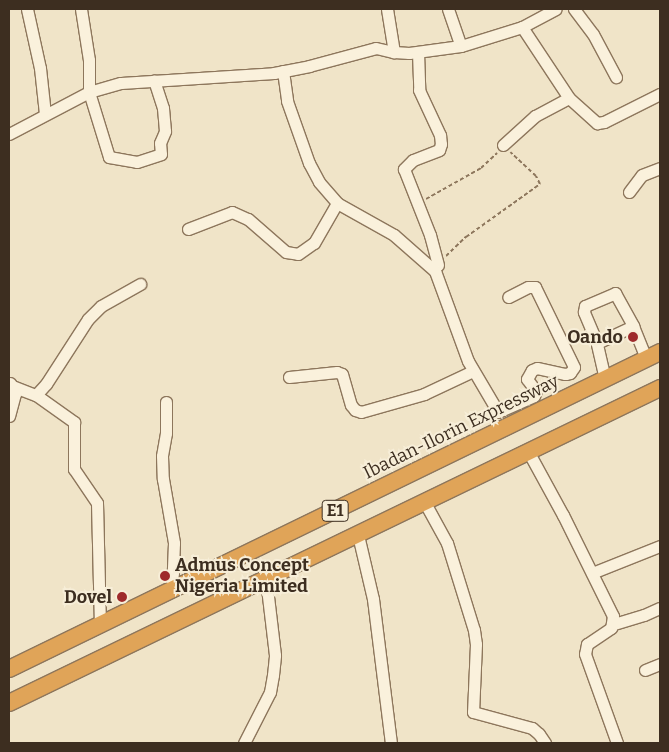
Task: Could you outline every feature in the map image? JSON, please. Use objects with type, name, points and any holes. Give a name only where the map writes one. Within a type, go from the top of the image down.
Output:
[{"type":"highway","name":"Ibadan-Ilorin Expressway","points":[[9,669],[653,355]]},
{"type":"highway","name":"E1","points":[[9,703],[660,388]]},
{"type":"street","points":[[27,9],[40,68],[45,114]]},
{"type":"street","points":[[81,9],[88,60],[89,92],[109,157],[137,162],[161,154],[160,143],[165,131],[163,108],[154,80]]},
{"type":"street","points":[[387,9],[394,52]]},
{"type":"street","points":[[448,9],[460,46]]},
{"type":"street","points":[[9,134],[89,92],[121,83],[283,71],[376,48],[394,52],[418,52],[460,46],[522,27],[556,9]]},
{"type":"street","points":[[574,9],[588,28],[616,77]]},
{"type":"street","points":[[522,27],[569,98],[597,123],[604,122],[660,94]]},
{"type":"street","points":[[418,52],[419,90],[440,135],[441,144],[439,150],[413,160],[404,169],[418,204],[438,265]]},
{"type":"street","points":[[283,71],[287,101],[309,163],[319,182],[337,203],[394,235],[435,271],[473,371],[498,412],[534,396],[536,392],[527,379],[532,370],[537,368],[565,374],[574,367],[535,287],[528,287],[508,297]]},
{"type":"street","points":[[503,145],[535,116],[569,98]]},
{"type":"street","points":[[629,192],[642,175],[660,168]]},
{"type":"street","points":[[188,229],[232,212],[248,219],[286,252],[298,254],[314,243],[337,203]]},
{"type":"street","points":[[36,395],[46,384],[88,319],[101,306],[140,284]]},
{"type":"street","points":[[605,379],[597,343],[584,312],[585,306],[615,293],[653,355]]},
{"type":"street","points":[[597,343],[634,326]]},
{"type":"street","points":[[289,377],[337,372],[342,374],[351,404],[355,410],[361,412],[424,394],[473,371]]},
{"type":"street","points":[[10,384],[36,395],[74,422],[74,469],[97,503],[100,625]]},
{"type":"street","points":[[9,416],[15,394],[10,384]]},
{"type":"street","points":[[166,402],[166,433],[162,456],[162,479],[174,543],[172,590]]},
{"type":"street","points":[[529,453],[613,616],[614,624]]},
{"type":"street","points":[[425,503],[447,543],[474,630],[476,644],[473,712],[532,728],[540,734],[545,743]]},
{"type":"street","points":[[358,535],[373,599],[391,743]]},
{"type":"street","points":[[592,574],[660,546]]},
{"type":"street","points":[[244,743],[267,698],[273,675],[275,655],[266,580]]},
{"type":"street","points":[[617,743],[585,654],[587,644],[614,624],[660,608]]},
{"type":"street","points":[[645,670],[660,664]]},
{"type":"path","points":[[418,204],[481,168],[503,145],[536,176],[540,184],[466,237],[438,265]]},
{"type":"place","name":"Oando","points":[[633,337]]},
{"type":"place","name":"Admus Concept Nigeria Limited","points":[[165,576]]},
{"type":"place","name":"Dovel","points":[[122,597]]}]
